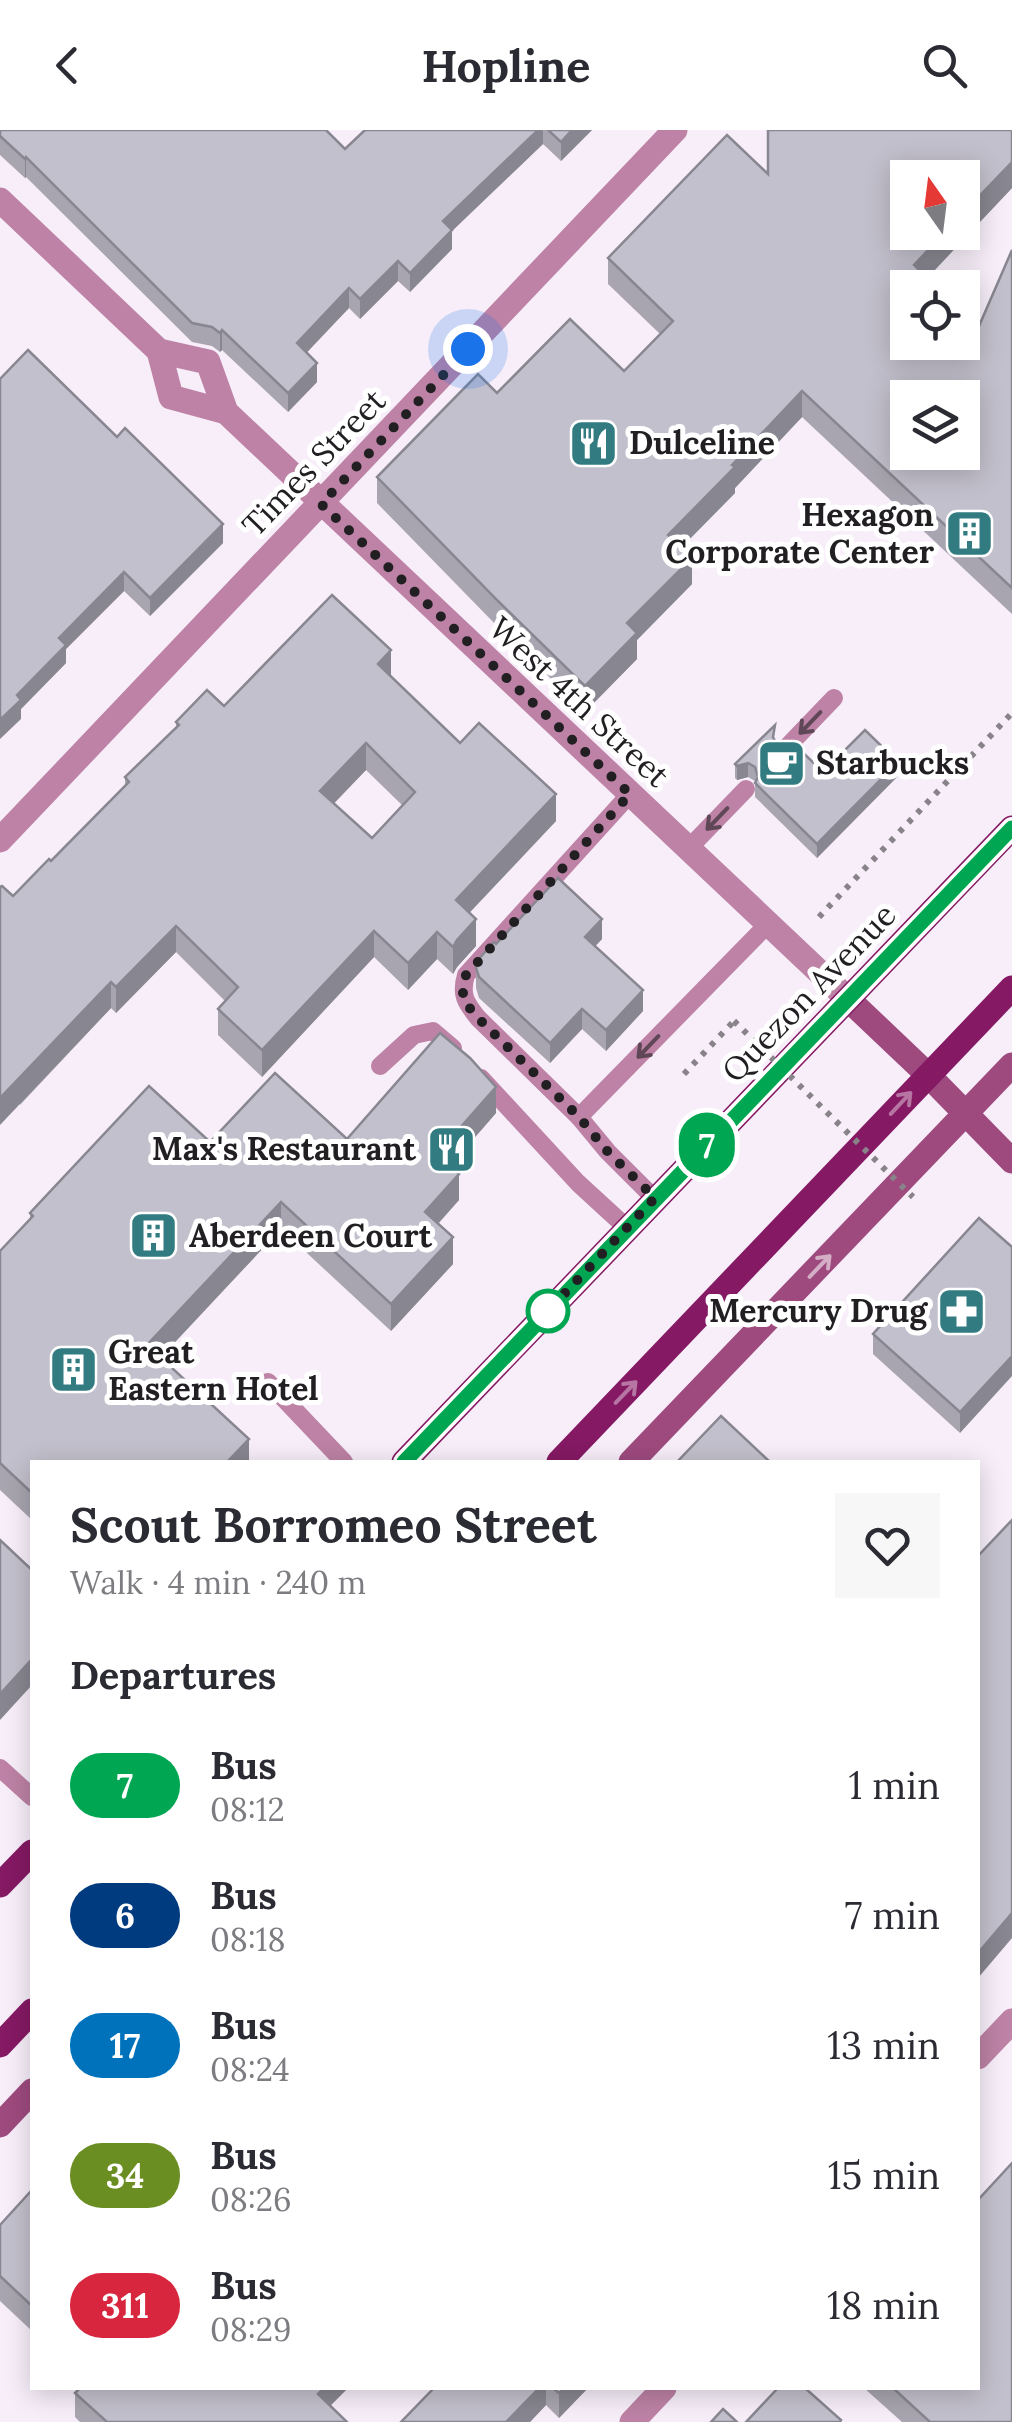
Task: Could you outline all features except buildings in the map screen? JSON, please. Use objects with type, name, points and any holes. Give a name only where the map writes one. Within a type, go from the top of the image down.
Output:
[{"type":"main road","name":"Quezon Avenue","points":[[406,1460],[1012,828]]},
{"type":"main road","points":[[561,1460],[1012,988]]},
{"type":"main road","points":[[0,1885],[30,1854]]},
{"type":"main road","points":[[0,2045],[30,2013]]},
{"type":"street","name":"Times Street","points":[[0,840],[674,130]]},
{"type":"street","points":[[0,200],[159,351]]},
{"type":"street","name":"West 4th Street","points":[[226,412],[170,397],[159,351],[208,362],[226,412],[850,1000],[1012,1161]]},
{"type":"street","points":[[633,1460],[1012,1065]]},
{"type":"street","points":[[980,2055],[1011,2022]]},
{"type":"street","points":[[0,2125],[30,2093]]},
{"type":"street","points":[[632,2422],[662,2390]]},
{"type":"lane","points":[[785,749],[834,698]]},
{"type":"lane","points":[[688,849],[746,788]]},
{"type":"lane","points":[[630,794],[466,975],[463,1000],[655,1198]]},
{"type":"lane","points":[[579,1117],[768,924]]},
{"type":"lane","points":[[380,1066],[414,1035],[433,1030],[578,1183],[627,1228]]},
{"type":"lane","points":[[268,1382],[342,1460]]},
{"type":"lane","points":[[0,1768],[30,1795]]},
{"type":"path","points":[[819,917],[1012,712]]},
{"type":"path","points":[[684,1074],[734,1021],[913,1197]]},
{"type":"bus line","name":"7","points":[[406,1460],[1012,828]]},
{"type":"place","name":"Dulceline","points":[[594,443]]},
{"type":"place","name":"Hexagon Corporate Center","points":[[969,533]]},
{"type":"place","name":"Starbucks","points":[[781,763]]},
{"type":"place","name":"Max's Restaurant","points":[[451,1149]]},
{"type":"place","name":"Aberdeen Court","points":[[154,1236]]},
{"type":"place","name":"Mercury Drug","points":[[962,1311]]},
{"type":"place","name":"Great Eastern Hotel","points":[[73,1370]]},
{"type":"route","points":[[468,349],[321,504],[630,794],[466,975],[463,988],[463,1000],[478,1018],[655,1198],[548,1311]]}]
